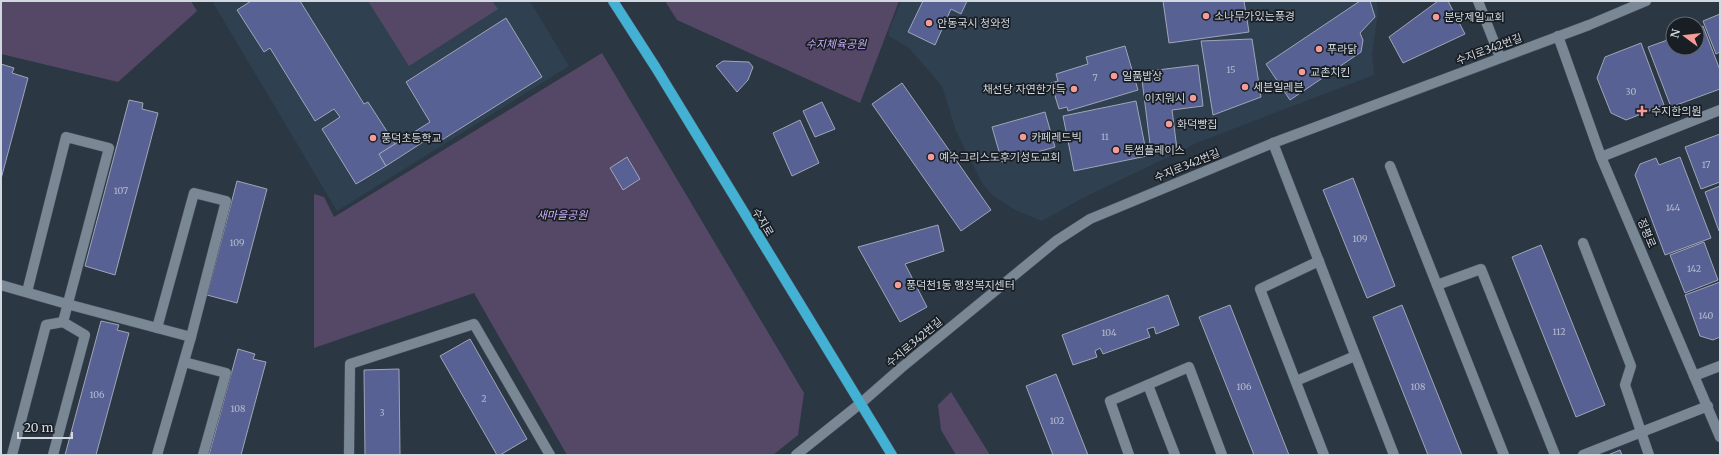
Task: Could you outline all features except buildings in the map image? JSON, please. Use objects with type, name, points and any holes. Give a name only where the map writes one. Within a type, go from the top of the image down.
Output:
[{"type":"main road","name":"수지로","points":[[613,1],[656,68],[892,455]]},
{"type":"street","points":[[1478,1],[1500,57]]},
{"type":"street","name":"수지로342번길","points":[[796,455],[861,404],[913,358],[1056,241],[1090,219],[1134,199],[1273,143],[1558,36],[1622,6],[1646,1]]},
{"type":"street","name":"정평로","points":[[1558,36],[1601,157],[1720,437]]},
{"type":"street","points":[[1601,157],[1720,110]]},
{"type":"street","points":[[27,292],[66,137],[109,148],[63,322]]},
{"type":"street","points":[[1273,143],[1394,455]]},
{"type":"street","points":[[1390,166],[1504,455]]},
{"type":"street","points":[[157,328],[194,193],[226,201],[191,337],[157,455]]},
{"type":"street","points":[[1583,243],[1631,366],[1625,385],[1649,455]]},
{"type":"street","points":[[1319,261],[1260,289],[1324,455]]},
{"type":"street","points":[[1437,285],[1481,269],[1555,455]]},
{"type":"street","points":[[1,284],[68,304],[191,337]]},
{"type":"street","points":[[12,455],[46,325],[63,322],[85,335],[53,455]]},
{"type":"street","points":[[349,455],[350,364],[474,324],[550,455]]},
{"type":"street","points":[[1296,381],[1355,356]]},
{"type":"street","points":[[184,362],[226,373],[203,455]]},
{"type":"street","points":[[1694,376],[1720,366]]},
{"type":"street","points":[[1129,455],[1110,401],[1190,367],[1222,455]]},
{"type":"street","points":[[1148,385],[1174,455]]},
{"type":"street","points":[[1583,455],[1708,406]]},
{"type":"shaded area","name":"풍덕초등학교","points":[[212,1],[530,1],[569,66],[337,211]]},
{"type":"shaded area","points":[[901,1],[1377,1],[1378,13],[1372,55],[1374,75],[1199,142],[1081,199],[1042,221],[1015,210],[992,195],[982,183],[956,131],[942,86],[909,48],[889,36],[889,30]]},
{"type":"green space","points":[[1,1],[191,1],[197,11],[118,82],[1,54]]},
{"type":"green space","points":[[368,1],[492,1],[498,9],[409,66]]},
{"type":"green space","name":"수지체육공원","points":[[665,1],[899,1],[860,103],[677,20]]},
{"type":"green space","name":"새마을공원","points":[[602,53],[804,393],[798,435],[773,455],[567,455],[474,293],[314,348],[314,194],[324,197],[334,217]]},
{"type":"green space","points":[[951,392],[990,455],[956,455],[941,430],[938,405]]},
{"type":"place","name":"소나무가있는풍경","points":[[1206,16]]},
{"type":"place","name":"분당제일교회","points":[[1436,17]]},
{"type":"place","name":"안동국시 청와정","points":[[929,23]]},
{"type":"place","name":"푸라닭","points":[[1319,49]]},
{"type":"place","name":"교촌치킨","points":[[1302,72]]},
{"type":"place","name":"일품밥상","points":[[1114,76]]},
{"type":"place","name":"세븐일레븐","points":[[1245,87]]},
{"type":"place","name":"채선당 자연한가득","points":[[1074,89]]},
{"type":"place","name":"이지워시","points":[[1193,98]]},
{"type":"place","name":"수지한의원","points":[[1642,111]]},
{"type":"place","name":"화덕빵집","points":[[1169,124]]},
{"type":"place","name":"카페레드빅","points":[[1023,137]]},
{"type":"place","name":"풍덕초등학교","points":[[373,138]]},
{"type":"place","name":"투썸플레이스","points":[[1116,150]]},
{"type":"place","name":"예수그리스도후기성도교회","points":[[931,157]]},
{"type":"place","name":"풍덕천1동 행정복지센터","points":[[898,285]]}]
